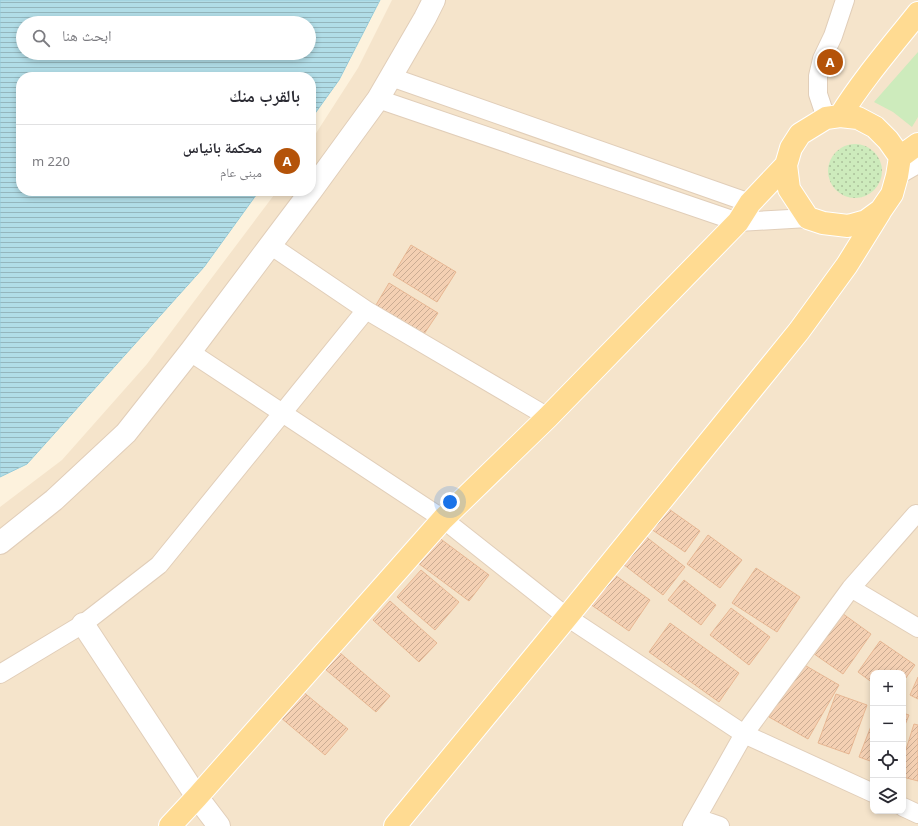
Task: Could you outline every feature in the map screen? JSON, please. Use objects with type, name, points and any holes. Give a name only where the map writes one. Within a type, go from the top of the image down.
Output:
[{"type":"main road","points":[[881,210],[866,221],[848,226],[823,223],[808,218],[789,189],[786,165],[791,148],[800,134],[833,117],[918,13]]},
{"type":"main road","points":[[833,117],[858,118],[875,127],[888,140],[905,166]]},
{"type":"main road","points":[[395,826],[799,332],[847,265],[892,194],[905,166],[918,144]]},
{"type":"main road","points":[[170,826],[443,519],[548,417],[738,222],[750,203],[786,165]]},
{"type":"street","points":[[316,184],[378,99],[426,18],[434,0]]},
{"type":"street","points":[[833,117],[818,94],[818,76],[822,59],[833,36],[845,0]]},
{"type":"street","points":[[391,77],[750,203]]},
{"type":"street","points":[[378,99],[738,222],[808,218]]},
{"type":"street","points":[[0,543],[54,500],[126,434],[190,352],[307,196]]},
{"type":"street","points":[[270,245],[366,310],[548,417]]},
{"type":"street","points":[[0,674],[83,624],[159,565],[366,310]]},
{"type":"street","points":[[190,352],[443,519],[567,617],[744,734],[870,792]]},
{"type":"street","points":[[720,826],[695,822],[744,734],[851,588],[916,514]]},
{"type":"street","points":[[851,588],[918,628]]},
{"type":"street","points":[[83,624],[197,797],[219,826]]},
{"type":"street","points":[[906,808],[918,814]]},
{"type":"shaded area","points":[[392,0],[918,0],[918,826],[0,826],[0,507],[62,460],[147,364],[273,196],[316,196],[316,133],[358,68]]},
{"type":"green space","points":[[918,52],[918,117],[912,127],[893,112],[874,102]]},
{"type":"green space","points":[[855,144],[865,146],[874,152],[880,161],[882,171],[880,181],[874,190],[865,196],[855,198],[845,196],[836,190],[830,181],[828,171],[830,161],[836,152],[845,146]]},
{"type":"water","points":[[0,0],[380,0],[339,80],[316,112],[316,72],[16,72],[16,196],[255,196],[204,267],[27,464],[0,477]]},
{"type":"building","points":[[411,245],[456,272],[437,302],[393,275]]},
{"type":"building","points":[[389,283],[438,313],[424,334],[376,305]]},
{"type":"building","points":[[666,507],[700,531],[685,552],[651,529]]},
{"type":"building","points":[[708,535],[742,560],[720,588],[687,564]]},
{"type":"building","points":[[645,536],[685,567],[663,595],[623,564]]},
{"type":"building","points":[[438,537],[489,575],[469,601],[418,563]]},
{"type":"building","points":[[756,568],[800,597],[777,632],[732,603]]},
{"type":"building","points":[[421,570],[459,602],[435,630],[397,597]]},
{"type":"building","points":[[612,573],[650,600],[629,631],[590,604]]},
{"type":"building","points":[[684,580],[716,605],[701,625],[668,600]]},
{"type":"building","points":[[390,601],[437,643],[419,662],[373,620]]},
{"type":"building","points":[[731,608],[770,637],[749,665],[710,635]]},
{"type":"building","points":[[839,611],[871,634],[843,674],[810,651]]},
{"type":"building","points":[[670,623],[739,673],[719,702],[649,652]]},
{"type":"building","points":[[880,641],[915,665],[906,678],[906,670],[870,670],[870,681],[858,672]]},
{"type":"building","points":[[339,652],[390,696],[376,712],[325,669]]},
{"type":"building","points":[[801,663],[839,685],[808,739],[769,717]]},
{"type":"building","points":[[918,677],[918,699],[910,695]]},
{"type":"building","points":[[302,691],[348,729],[325,755],[280,717]]},
{"type":"building","points":[[836,694],[867,705],[849,754],[818,743]]},
{"type":"building","points":[[906,714],[909,715],[906,722]]},
{"type":"building","points":[[914,724],[918,725],[918,781],[906,778],[906,749]]},
{"type":"building","points":[[870,729],[870,761],[859,757]]},
{"type":"place","name":"محكمة بانياس","points":[[830,62]]}]
